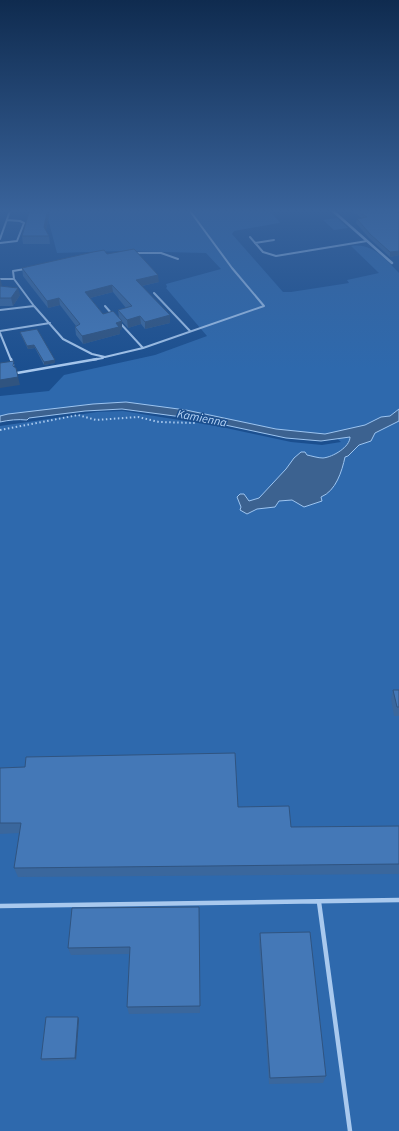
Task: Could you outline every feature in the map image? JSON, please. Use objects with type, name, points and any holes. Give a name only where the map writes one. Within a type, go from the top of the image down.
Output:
[{"type":"lane","points":[[16,373],[106,357],[143,348],[264,306],[229,264]]},
{"type":"lane","points":[[26,268],[13,271],[14,279],[34,306],[63,339],[92,354],[106,357]]},
{"type":"lane","points":[[0,279],[14,279]]},
{"type":"lane","points":[[154,293],[190,331]]},
{"type":"lane","points":[[0,310],[34,306]]},
{"type":"lane","points":[[105,306],[114,317]]},
{"type":"lane","points":[[119,322],[143,348]]},
{"type":"lane","points":[[7,368],[14,366],[0,332],[50,323]]},
{"type":"lane","points":[[0,906],[399,900]]},
{"type":"lane","points":[[319,902],[350,1131]]},
{"type":"path","points":[[0,430],[78,415],[96,420],[138,417],[159,422],[195,423]]},
{"type":"shaded area","points":[[216,264],[258,264],[283,292],[349,283],[347,280],[379,273],[369,264],[390,264],[399,273],[399,1131],[0,1131],[0,426],[97,412],[123,411],[217,426],[291,442],[322,445],[341,442],[333,435],[311,436],[123,405],[0,418],[0,396],[49,391],[64,375],[155,355],[207,336],[166,288],[166,284],[221,269]]},
{"type":"water","name":"Kamienna","points":[[126,402],[186,410],[276,429],[325,434],[365,425],[381,417],[390,416],[399,409],[399,421],[375,433],[371,441],[359,445],[345,457],[338,480],[331,490],[321,497],[322,501],[304,507],[292,500],[279,501],[275,507],[257,509],[247,514],[240,510],[241,507],[237,497],[240,494],[244,494],[249,501],[259,498],[301,452],[317,457],[327,457],[336,454],[344,448],[350,437],[321,441],[286,438],[197,419],[122,409],[85,411],[29,418],[27,420],[0,422],[0,416],[8,414],[93,404]]},
{"type":"building","points":[[41,264],[148,264],[158,275],[136,280],[170,315],[145,322],[140,316],[127,320],[118,310],[132,306],[112,285],[85,292],[103,314],[113,311],[122,321],[116,323],[119,327],[82,336],[75,327],[80,324],[59,298],[47,301],[22,268]]},
{"type":"building","points":[[0,286],[18,288],[11,298],[0,298]]},
{"type":"building","points":[[37,329],[55,360],[44,362],[34,345],[27,346],[20,332]]},
{"type":"building","points":[[14,361],[13,366],[16,368],[18,377],[0,380],[0,363]]},
{"type":"building","points":[[393,690],[399,690],[399,707],[397,707]]},
{"type":"building","points":[[235,753],[238,807],[289,806],[291,827],[399,826],[399,864],[14,868],[21,823],[0,823],[0,768],[25,767],[26,757]]},
{"type":"building","points":[[199,907],[200,1006],[127,1007],[130,947],[68,948],[72,908]]},
{"type":"building","points":[[310,932],[326,1076],[270,1078],[260,933]]},
{"type":"building","points":[[46,1017],[78,1017],[75,1058],[41,1059]]}]
